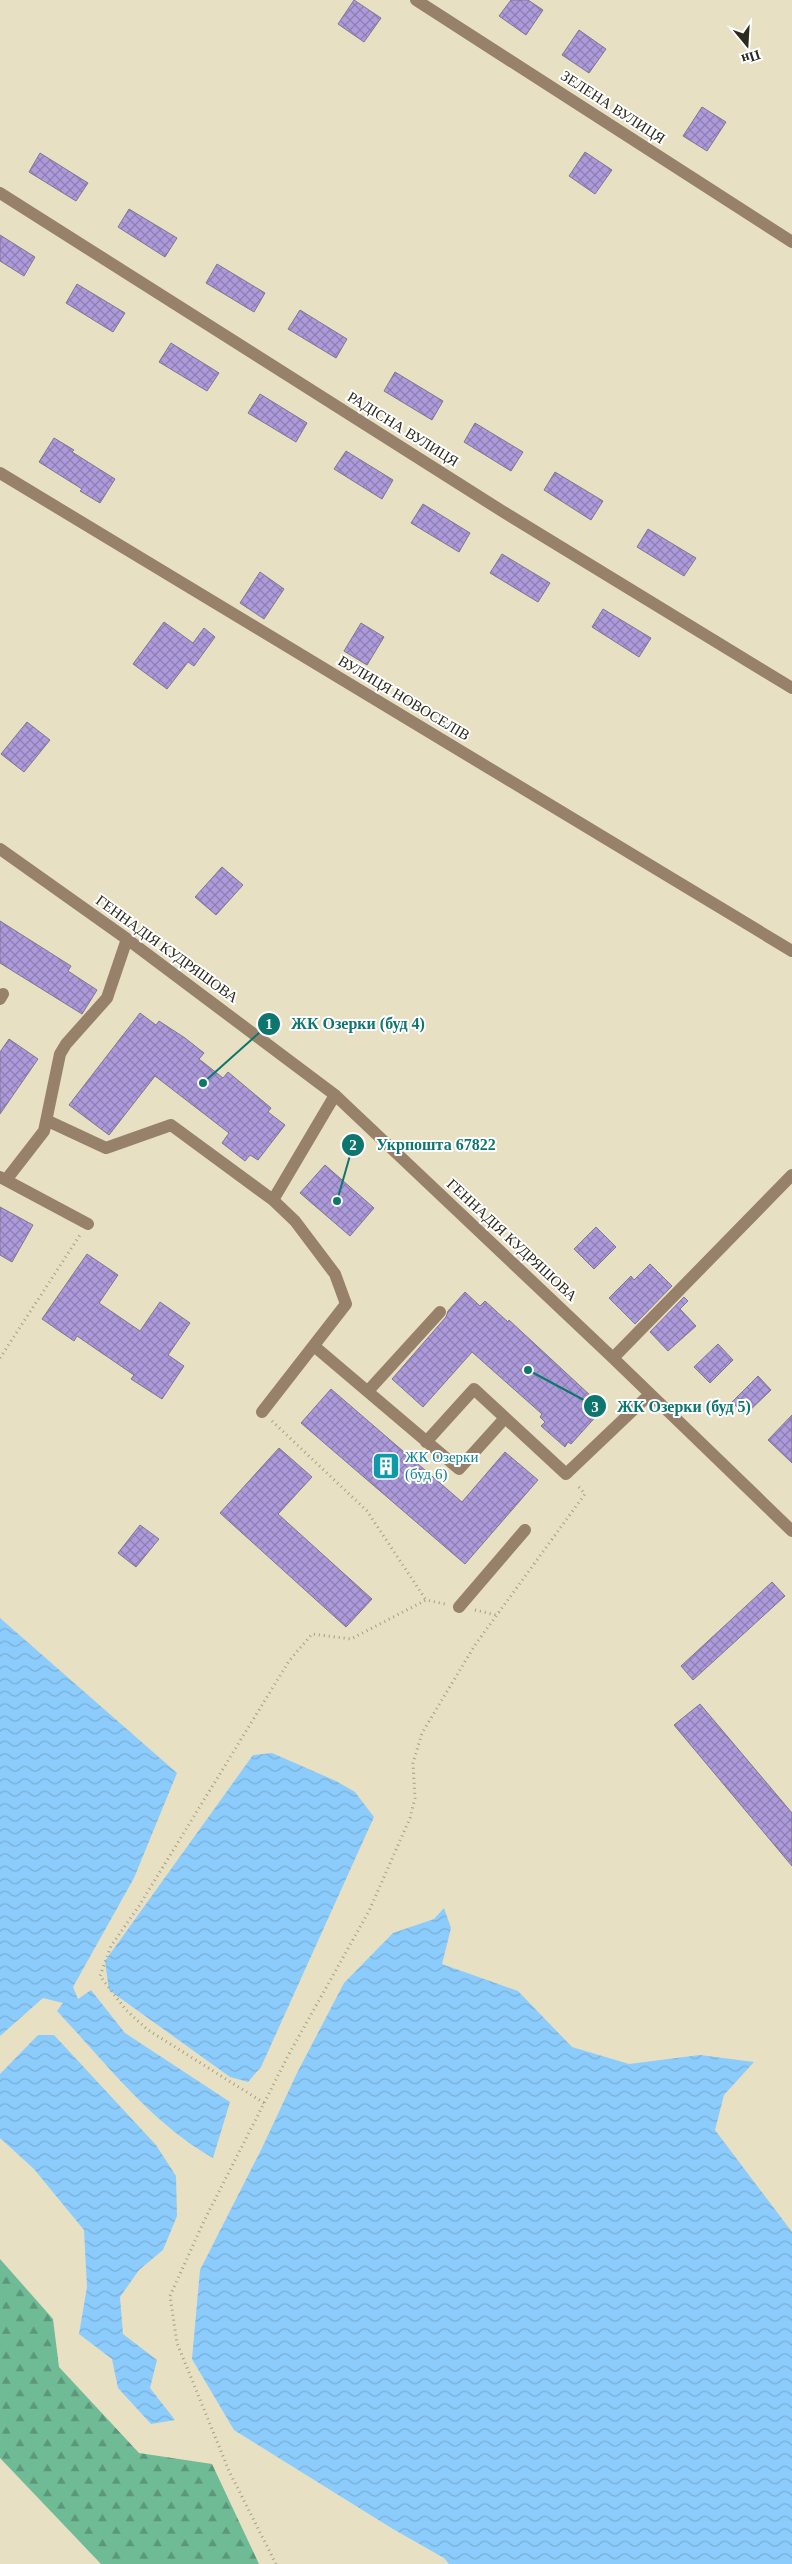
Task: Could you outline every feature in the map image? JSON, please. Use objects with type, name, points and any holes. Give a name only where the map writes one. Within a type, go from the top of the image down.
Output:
[{"type":"street","name":"ЗЕЛЕНА ВУЛИЦЯ","points":[[416,0],[792,242]]},
{"type":"street","name":"РАДІСНА ВУЛИЦЯ","points":[[0,193],[502,511],[792,688]]},
{"type":"street","name":"ВУЛИЦЯ НОВОСЕЛІВ","points":[[0,473],[792,951]]},
{"type":"street","name":"ГЕННАДІЯ КУДРЯШОВА","points":[[0,849],[127,939],[335,1095],[613,1358],[649,1395],[792,1531]]},
{"type":"street","points":[[88,1224],[3,1179],[44,1131],[48,1121],[60,1054],[107,998],[127,939]]},
{"type":"street","points":[[273,1200],[335,1095]]},
{"type":"street","points":[[48,1121],[106,1148],[171,1125],[273,1200],[296,1221],[335,1274],[346,1304],[262,1412]]},
{"type":"street","points":[[613,1358],[792,1175]]},
{"type":"street","points":[[368,1391],[440,1312]]},
{"type":"street","points":[[314,1346],[459,1469],[505,1418]]},
{"type":"street","points":[[426,1442],[474,1389],[566,1474],[649,1395]]},
{"type":"street","points":[[459,1607],[525,1530]]},
{"type":"path","points":[[0,1358],[88,1224]]},
{"type":"path","points":[[262,1412],[367,1511],[426,1600]]},
{"type":"path","points":[[276,2564],[228,2471],[178,2343],[170,2296],[264,2103],[368,1911],[410,1818],[415,1798],[413,1763],[422,1733],[475,1645],[585,1494],[566,1474]]},
{"type":"path","points":[[264,2103],[148,2030],[126,2010],[100,1976],[111,1946],[139,1906],[289,1661],[312,1634],[351,1639],[426,1600],[496,1615]]},
{"type":"green space","points":[[0,2259],[53,2319],[59,2367],[139,2453],[212,2464],[259,2564],[101,2564],[0,2458]]},
{"type":"water","points":[[0,1618],[177,1773],[134,1878],[73,1987],[78,1999],[91,1990],[125,2033],[230,2102],[213,2158],[190,2144],[149,2110],[111,2071],[57,2011],[63,2003],[43,1998],[0,2036]]},
{"type":"water","points":[[272,1753],[336,1781],[355,1792],[374,1817],[261,2067],[248,2082],[230,2077],[109,1990],[105,1961],[253,1755]]},
{"type":"water","points":[[444,1908],[451,1928],[442,1964],[518,1991],[572,2047],[629,2064],[700,2055],[754,2062],[724,2095],[715,2130],[792,2232],[792,2564],[449,2564],[444,2558],[393,2529],[234,2430],[192,2359],[200,2270],[262,2148],[297,2073],[344,1983],[393,1933],[434,1919]]},
{"type":"water","points":[[38,2035],[54,2035],[156,2145],[176,2176],[177,2216],[163,2250],[139,2270],[120,2297],[123,2334],[157,2360],[150,2388],[175,2420],[151,2424],[118,2388],[112,2359],[79,2334],[87,2287],[84,2230],[34,2169],[0,2138],[0,2074]]},
{"type":"building","points":[[354,0],[381,18],[364,42],[338,24]]},
{"type":"building","points":[[511,0],[528,0],[543,10],[526,35],[499,16]]},
{"type":"building","points":[[579,30],[606,49],[589,73],[562,55]]},
{"type":"building","points":[[702,107],[726,122],[707,151],[683,136]]},
{"type":"building","points":[[585,152],[612,170],[595,194],[569,176]]},
{"type":"building","points":[[40,153],[88,183],[76,201],[29,172]]},
{"type":"building","points":[[129,209],[177,238],[165,257],[118,227]]},
{"type":"building","points":[[0,235],[35,257],[24,276],[0,261]]},
{"type":"building","points":[[217,264],[265,293],[254,312],[206,283]]},
{"type":"building","points":[[77,284],[125,313],[113,332],[66,303]]},
{"type":"building","points":[[300,310],[347,339],[336,358],[288,329]]},
{"type":"building","points":[[171,343],[219,373],[207,391],[159,362]]},
{"type":"building","points":[[395,372],[443,401],[432,420],[384,391]]},
{"type":"building","points":[[260,394],[307,423],[296,442],[248,413]]},
{"type":"building","points":[[475,423],[523,452],[511,471],[464,442]]},
{"type":"building","points":[[54,438],[74,450],[72,452],[115,479],[100,503],[80,491],[82,489],[39,462]]},
{"type":"building","points":[[346,451],[393,480],[382,499],[334,469]]},
{"type":"building","points":[[555,472],[603,501],[591,520],[544,490]]},
{"type":"building","points":[[423,504],[470,533],[459,552],[411,523]]},
{"type":"building","points":[[648,529],[696,558],[684,576],[637,547]]},
{"type":"building","points":[[502,554],[550,583],[538,602],[490,573]]},
{"type":"building","points":[[260,572],[284,589],[264,619],[240,603]]},
{"type":"building","points":[[603,609],[651,638],[639,657],[592,627]]},
{"type":"building","points":[[164,622],[193,643],[204,628],[215,637],[194,666],[188,662],[167,689],[133,664]]},
{"type":"building","points":[[361,623],[384,637],[367,665],[344,651]]},
{"type":"building","points":[[27,722],[50,740],[24,772],[1,754]]},
{"type":"building","points":[[222,867],[243,885],[216,915],[195,897]]},
{"type":"building","points":[[0,921],[71,966],[68,971],[97,990],[82,1014],[0,963]]},
{"type":"building","points":[[140,1013],[156,1025],[159,1021],[185,1038],[204,1053],[199,1059],[223,1078],[228,1072],[271,1108],[268,1112],[285,1125],[258,1160],[250,1155],[245,1161],[222,1143],[229,1133],[155,1076],[109,1135],[69,1105]]},
{"type":"building","points":[[9,1039],[38,1059],[0,1114],[0,1052]]},
{"type":"building","points":[[325,1165],[374,1208],[350,1236],[300,1193]]},
{"type":"building","points":[[0,1207],[33,1225],[12,1262],[0,1255]]},
{"type":"building","points":[[596,1227],[616,1247],[594,1269],[574,1249]]},
{"type":"building","points":[[87,1254],[118,1275],[99,1303],[140,1331],[160,1302],[190,1323],[168,1355],[184,1366],[162,1399],[131,1379],[134,1375],[77,1336],[74,1341],[42,1319]]},
{"type":"building","points":[[650,1264],[672,1286],[635,1324],[609,1298],[631,1276],[634,1280]]},
{"type":"building","points":[[465,1292],[480,1306],[485,1301],[508,1322],[509,1320],[592,1397],[588,1401],[600,1412],[571,1444],[568,1442],[565,1447],[541,1426],[545,1422],[540,1417],[542,1414],[472,1352],[423,1407],[392,1379],[446,1317],[448,1311]]},
{"type":"building","points":[[684,1297],[688,1301],[680,1309],[696,1326],[668,1351],[650,1332]]},
{"type":"building","points":[[718,1344],[733,1360],[710,1383],[694,1367]]},
{"type":"building","points":[[758,1376],[771,1390],[745,1415],[732,1402]]},
{"type":"building","name":"ЖК Озерки (буд 6)","points":[[331,1389],[462,1502],[505,1452],[538,1480],[465,1564],[301,1423]]},
{"type":"building","points":[[792,1415],[792,1463],[768,1440]]},
{"type":"building","points":[[279,1448],[312,1477],[278,1514],[372,1599],[346,1627],[220,1513]]},
{"type":"building","points":[[140,1525],[159,1539],[136,1567],[118,1553]]},
{"type":"building","points":[[772,1582],[785,1596],[693,1680],[681,1666]]},
{"type":"building","points":[[700,1704],[792,1813],[792,1866],[674,1725]]},
{"type":"place","name":"ЖК Озерки (буд 4)","points":[[203,1083]]},
{"type":"place","name":"Укрпошта 67822","points":[[337,1201]]},
{"type":"place","name":"ЖК Озерки (буд 5)","points":[[528,1370]]},
{"type":"place","name":"ЖК Озерки (буд 6)","points":[[386,1466]]}]
